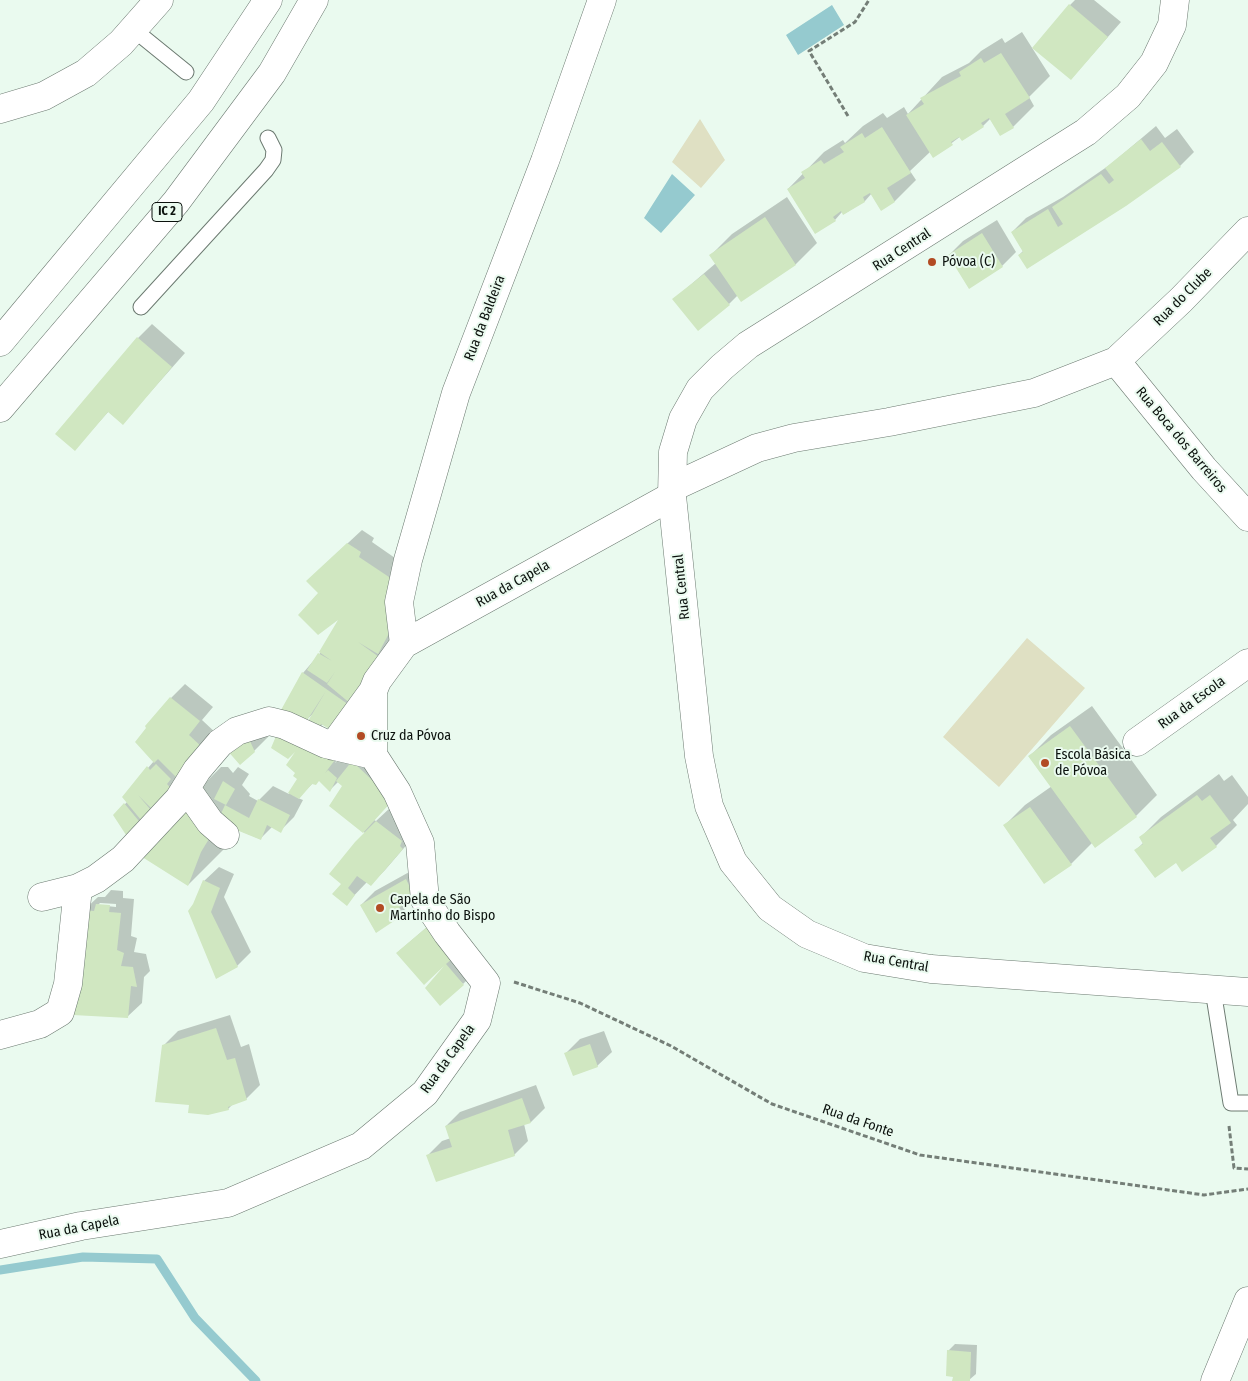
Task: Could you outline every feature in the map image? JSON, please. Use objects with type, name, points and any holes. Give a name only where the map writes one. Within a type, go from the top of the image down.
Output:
[{"type":"main road","points":[[0,109],[44,96],[86,73],[133,29],[160,0]]},
{"type":"main road","points":[[0,342],[201,101],[268,0]]},
{"type":"main road","name":"IC 2","points":[[0,408],[176,202],[272,73],[314,0]]},
{"type":"main road","name":"Rua da Baldeira","points":[[404,644],[399,602],[408,560],[456,393],[545,161],[602,0]]},
{"type":"main road","name":"Rua Central","points":[[1175,0],[1172,25],[1154,63],[1128,96],[1086,132],[748,345],[722,367],[700,389],[683,418],[673,452],[672,492],[698,756],[709,806],[733,862],[770,908],[807,934],[864,958],[931,969],[1248,992]]},
{"type":"main road","name":"Rua do Clube","points":[[1116,361],[1248,231]]},
{"type":"main road","name":"Rua da Capela","points":[[373,755],[373,691],[376,681],[404,644],[672,492],[757,448],[794,438],[889,422],[1034,393],[1116,361]]},
{"type":"main road","name":"Rua Boca dos Barreiros","points":[[1116,361],[1204,469],[1248,517]]},
{"type":"main road","name":"Rua da Escola","points":[[1137,742],[1248,663]]},
{"type":"main road","name":"Rua da Capela","points":[[333,746],[373,691]]},
{"type":"main road","points":[[42,897],[78,888],[96,880],[123,859],[168,812],[197,770],[220,743],[237,731],[255,724],[269,722],[286,725],[333,746],[373,755],[397,792],[420,843],[425,900],[446,933],[486,983]]},
{"type":"main road","points":[[186,788],[210,822],[225,835]]},
{"type":"main road","points":[[0,1035],[40,1024],[60,1012],[68,984],[78,888]]},
{"type":"main road","name":"Rua da Capela","points":[[0,1244],[81,1226],[228,1203],[361,1146],[425,1093],[477,1020],[486,983]]},
{"type":"main road","points":[[1215,1381],[1248,1301]]},
{"type":"lane","points":[[133,29],[186,72]]},
{"type":"lane","points":[[141,307],[266,170],[273,160],[274,150],[268,138]]},
{"type":"lane","points":[[1213,990],[1231,1103],[1248,1103]]},
{"type":"path","points":[[848,116],[809,51],[855,22],[869,0]]},
{"type":"path","name":"Rua da Fonte","points":[[486,983],[518,982],[580,1003],[671,1046],[772,1104],[920,1154],[1204,1194],[1248,1189]]},
{"type":"path","points":[[1229,1122],[1234,1168],[1248,1169]]},
{"type":"green space","points":[[700,119],[725,160],[701,188],[672,162]]},
{"type":"green space","points":[[1027,638],[1085,688],[999,787],[943,737]]},
{"type":"water","points":[[832,5],[844,25],[798,55],[786,35]]},
{"type":"water","points":[[672,174],[695,195],[661,233],[644,218]]},
{"type":"building","points":[[1069,4],[1108,37],[1071,80],[1032,48]]},
{"type":"building","points":[[1001,53],[1030,98],[1005,114],[1014,128],[1000,136],[989,118],[981,123],[984,127],[962,141],[959,137],[951,142],[953,145],[933,158],[906,115],[924,104],[920,98],[961,76],[959,72],[981,58],[984,63]]},
{"type":"building","points":[[882,127],[911,173],[887,188],[895,202],[881,211],[870,193],[863,197],[865,202],[843,215],[841,211],[833,217],[836,221],[815,234],[787,189],[805,178],[801,172],[821,160],[824,164],[844,152],[840,147],[862,133],[865,138]]},
{"type":"building","points":[[1141,139],[1150,151],[1162,142],[1181,167],[1126,206],[1027,269],[1018,255],[1023,252],[1011,232],[1048,209],[1058,227],[1063,224],[1052,207],[1101,174],[1109,184],[1114,180],[1105,168]]},
{"type":"building","points":[[765,217],[796,265],[741,302],[709,255]]},
{"type":"building","points":[[982,233],[1003,267],[969,289],[948,255]]},
{"type":"building","points":[[704,274],[730,305],[698,331],[672,299]]},
{"type":"building","points":[[137,337],[172,367],[123,425],[108,412],[75,451],[55,434]]},
{"type":"building","points":[[347,543],[361,552],[359,557],[395,581],[394,624],[378,654],[358,642],[379,657],[351,704],[327,684],[335,672],[327,683],[307,670],[318,653],[332,661],[319,652],[338,620],[318,635],[298,615],[318,593],[306,581]]},
{"type":"building","points":[[302,672],[349,705],[331,730],[321,724],[316,732],[305,726],[326,691],[304,725],[281,710]]},
{"type":"building","points":[[170,697],[200,721],[189,735],[204,749],[182,783],[158,759],[154,763],[135,742],[146,728],[145,726]]},
{"type":"building","points":[[1070,726],[1137,817],[1095,848],[1028,756]]},
{"type":"building","points":[[279,729],[335,760],[325,773],[328,770],[337,778],[330,792],[319,781],[316,785],[312,784],[299,799],[288,793],[297,779],[293,776],[295,773],[286,765],[295,752],[288,759],[271,748]]},
{"type":"building","points":[[249,739],[255,752],[240,765],[226,749]]},
{"type":"building","points":[[352,761],[393,800],[363,833],[329,806],[342,786],[336,781]]},
{"type":"building","points":[[156,764],[171,779],[167,784],[176,794],[158,815],[138,795],[156,816],[146,826],[122,797],[147,766],[150,770]]},
{"type":"building","points":[[223,781],[235,789],[226,805],[214,799]]},
{"type":"building","points":[[1197,795],[1202,801],[1210,795],[1231,823],[1210,838],[1217,847],[1182,872],[1176,863],[1155,878],[1134,850],[1143,844],[1139,837]]},
{"type":"building","points":[[258,799],[290,815],[281,833],[267,825],[261,840],[217,822],[225,805],[249,818]]},
{"type":"building","points":[[124,803],[143,826],[128,838],[113,815]]},
{"type":"building","points":[[181,805],[212,834],[201,852],[188,886],[139,855]]},
{"type":"building","points":[[1030,807],[1072,865],[1044,884],[1003,825]]},
{"type":"building","points":[[376,821],[402,841],[400,846],[403,849],[371,886],[357,876],[348,888],[355,895],[347,906],[332,894],[341,884],[329,874],[355,842]]},
{"type":"building","name":"Capela de São Martinho do Bispo","points":[[406,879],[415,898],[392,912],[397,919],[376,933],[360,905]]},
{"type":"building","points":[[203,880],[220,888],[211,912],[238,967],[216,979],[188,911]]},
{"type":"building","points":[[96,904],[110,905],[109,912],[121,913],[117,950],[124,953],[121,966],[133,967],[137,987],[131,986],[128,1018],[73,1015],[82,910],[94,911]]},
{"type":"building","points":[[427,927],[453,958],[446,964],[464,985],[440,1006],[425,988],[444,966],[424,985],[396,953]]},
{"type":"building","points":[[216,1028],[227,1060],[235,1058],[247,1100],[228,1107],[229,1110],[208,1115],[188,1113],[189,1105],[155,1102],[162,1045]]},
{"type":"building","points":[[590,1044],[598,1067],[573,1076],[564,1053]]},
{"type":"building","points":[[522,1098],[531,1123],[508,1130],[515,1156],[436,1182],[426,1155],[452,1147],[445,1126]]},
{"type":"building","points":[[947,1350],[971,1352],[970,1381],[952,1381],[953,1377],[946,1376]]},
{"type":"waterway","points":[[0,1270],[83,1257],[157,1259],[195,1318],[256,1381]]},
{"type":"place","name":"Póvoa (C)","points":[[932,262]]},
{"type":"place","name":"Cruz da Póvoa","points":[[361,736]]},
{"type":"place","name":"Escola Básica de Póvoa","points":[[1045,763]]},
{"type":"place","name":"Capela de São Martinho do Bispo","points":[[380,908]]}]
